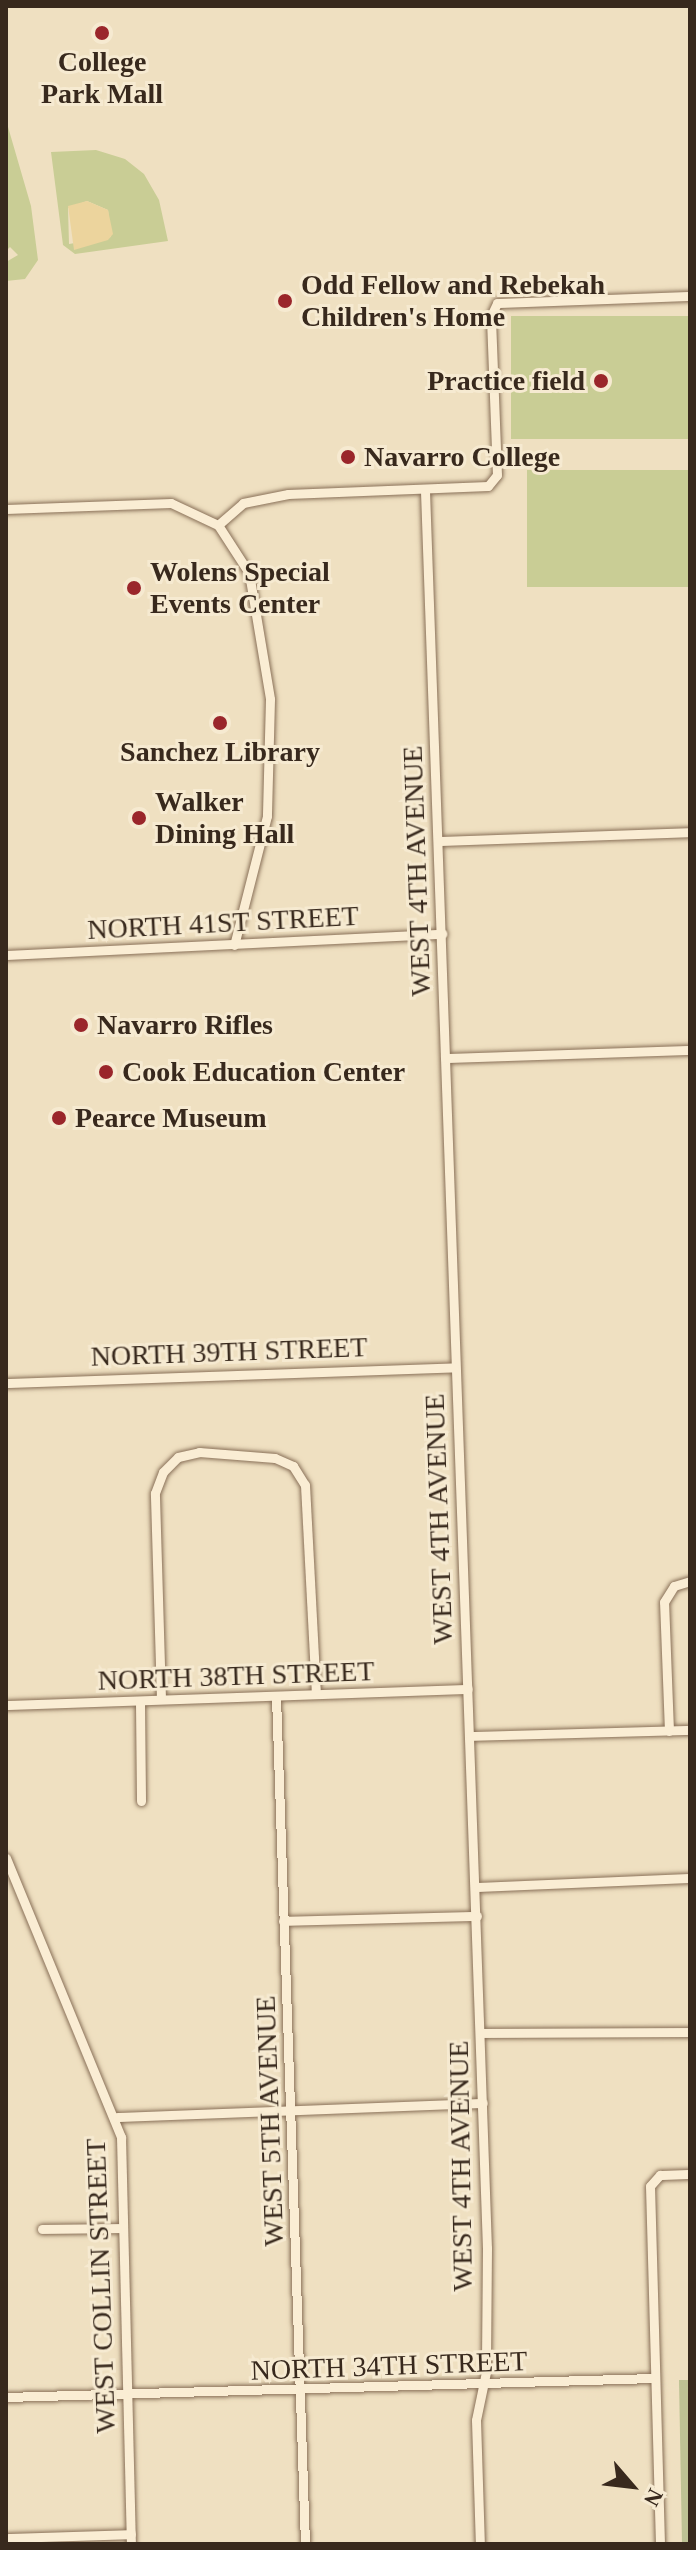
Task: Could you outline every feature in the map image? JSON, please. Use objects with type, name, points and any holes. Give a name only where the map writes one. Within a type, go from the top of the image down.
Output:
[{"type":"street","points":[[218,525],[243,503],[276,495],[488,486],[497,475],[491,316],[497,303],[690,296]]},
{"type":"street","name":"WEST 4TH AVENUE","points":[[425,491],[487,2248],[483,2385],[476,2420],[480,2544]]},
{"type":"street","points":[[6,509],[171,503],[218,525],[249,573],[270,699],[267,816],[234,945]]},
{"type":"street","points":[[438,841],[690,832]]},
{"type":"street","name":"NORTH 41ST STREET","points":[[6,955],[442,934]]},
{"type":"street","points":[[445,1058],[690,1050]]},
{"type":"street","name":"NORTH 39TH STREET","points":[[6,1383],[454,1367]]},
{"type":"street","points":[[161,1699],[155,1493],[163,1472],[178,1457],[199,1452],[275,1458],[293,1466],[305,1485],[316,1694]]},
{"type":"street","points":[[669,1731],[664,1602],[674,1586],[690,1581]]},
{"type":"street","name":"NORTH 38TH STREET","points":[[6,1705],[140,1703],[161,1699],[468,1689]]},
{"type":"street","name":"WEST 5TH AVENUE","points":[[276,1696],[305,2544]]},
{"type":"street","points":[[140,1703],[141,1801]]},
{"type":"street","points":[[470,1736],[690,1730]]},
{"type":"street","name":"WEST COLLIN STREET","points":[[6,1858],[117,2117],[131,2539]]},
{"type":"street","points":[[476,1887],[690,1878]]},
{"type":"street","points":[[283,1921],[477,1916]]},
{"type":"street","points":[[480,2033],[690,2032]]},
{"type":"street","points":[[117,2117],[483,2103]]},
{"type":"street","points":[[660,2544],[650,2186],[660,2175],[690,2174]]},
{"type":"street","points":[[42,2229],[121,2228]]},
{"type":"street","name":"NORTH 34TH STREET","points":[[6,2397],[301,2392],[654,2378]]},
{"type":"street","points":[[6,2538],[131,2539]]},
{"type":"green space","points":[[6,120],[31,206],[38,260],[25,279],[6,281],[6,262],[18,255],[10,247],[6,251]]},
{"type":"green space","points":[[96,150],[125,159],[144,174],[159,200],[168,241],[75,254],[63,245],[51,152]],"holes":[[[87,201],[108,210],[111,237],[69,244],[68,208]]]},
{"type":"green space","name":"Practice field","points":[[511,316],[690,316],[690,439],[511,439]]},
{"type":"green space","points":[[527,470],[690,470],[690,587],[527,587]]},
{"type":"green space","points":[[679,2380],[690,2380],[690,2544],[682,2544]]},
{"type":"sand","points":[[87,201],[108,210],[113,234],[108,240],[74,250],[68,206]]},
{"type":"place","name":"College Park Mall","points":[[102,33]]},
{"type":"place","name":"Odd Fellow and Rebekah Children's Home","points":[[285,301]]},
{"type":"place","name":"Practice field","points":[[601,381]]},
{"type":"place","name":"Navarro College","points":[[348,457]]},
{"type":"place","name":"Wolens Special Events Center","points":[[134,588]]},
{"type":"place","name":"Sanchez Library","points":[[220,723]]},
{"type":"place","name":"Walker Dining Hall","points":[[139,818]]},
{"type":"place","name":"Navarro Rifles","points":[[81,1025]]},
{"type":"place","name":"Cook Education Center","points":[[106,1072]]},
{"type":"place","name":"Pearce Museum","points":[[59,1118]]}]
